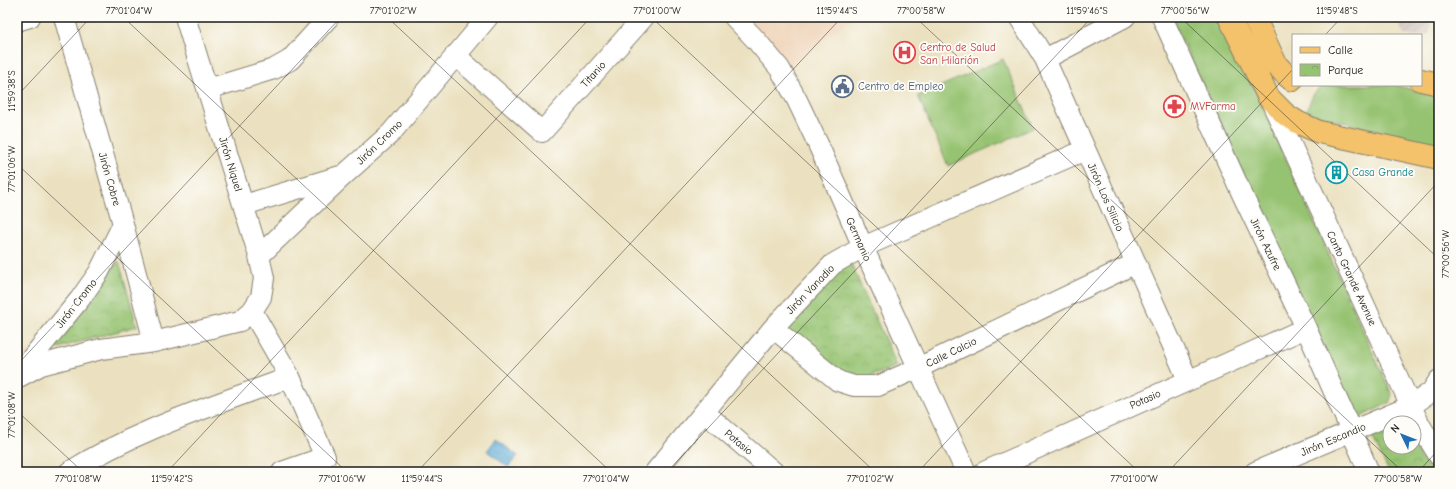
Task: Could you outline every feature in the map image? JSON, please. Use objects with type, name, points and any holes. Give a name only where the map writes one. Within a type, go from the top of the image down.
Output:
[{"type":"main road","points":[[1229,17],[1269,98],[1286,115],[1319,132],[1439,158]]},
{"type":"main road","points":[[1254,17],[1276,64],[1292,79]]},
{"type":"main road","points":[[1269,98],[1271,91],[1279,84],[1292,80]]},
{"type":"main road","points":[[1422,80],[1439,84]]},
{"type":"street","points":[[17,21],[30,17]]},
{"type":"street","name":"Jirón Cobre","points":[[64,17],[123,224],[154,342]]},
{"type":"street","name":"Jirón Niquel","points":[[185,17],[259,256],[264,278],[261,297],[252,311]]},
{"type":"street","points":[[208,89],[274,69],[290,60],[329,17]]},
{"type":"street","name":"Jirón Cromo","points":[[259,256],[344,175],[391,133],[488,17]]},
{"type":"street","name":"Titanio","points":[[455,55],[542,132],[644,17]]},
{"type":"street","name":"Germanio","points":[[734,17],[756,40],[780,69],[790,87],[818,144],[862,247],[966,472]]},
{"type":"street","name":"Jirón Los Silicio","points":[[1019,17],[1045,59],[1188,380]]},
{"type":"street","points":[[1045,59],[1126,17]]},
{"type":"street","name":"Jirón Azufre","points":[[1162,17],[1242,194],[1306,328],[1369,472]]},
{"type":"street","name":"Canto Grande Avenue","points":[[1269,98],[1420,425],[1439,456]]},
{"type":"street","name":"Jirón Vanadio","points":[[655,472],[773,328],[833,264],[862,247],[1086,150]]},
{"type":"street","points":[[244,205],[344,175]]},
{"type":"street","name":"Jirón Cromo","points":[[17,377],[80,300],[99,272],[123,224]]},
{"type":"street","name":"Calle Calcio","points":[[773,328],[838,381],[854,386],[878,386],[1136,263]]},
{"type":"street","points":[[17,377],[41,365],[100,349],[154,342],[240,321],[252,311],[290,378],[325,457],[282,472]]},
{"type":"street","name":"Potasio","points":[[984,472],[1306,328]]},
{"type":"street","points":[[69,472],[91,458],[161,426],[290,378]]},
{"type":"street","name":"Jirón Escandio","points":[[1255,472],[1411,406],[1431,392],[1439,380]]},
{"type":"street","name":"Potasio","points":[[704,412],[774,472]]},
{"type":"shaded area","points":[[744,17],[854,17],[791,65]]},
{"type":"shaded area","points":[[1396,17],[1432,17],[1429,34],[1422,36],[1422,34],[1404,34]]},
{"type":"green space","points":[[1171,17],[1222,17],[1392,395],[1389,403],[1356,419]]},
{"type":"green space","points":[[1003,59],[1033,128],[948,166],[918,96]]},
{"type":"green space","points":[[1398,86],[1439,96],[1439,146],[1306,113],[1315,92],[1322,87]]},
{"type":"green space","points":[[119,261],[137,326],[43,352]]},
{"type":"green space","points":[[833,263],[851,264],[897,366],[862,380],[847,378],[771,323]]},
{"type":"green space","points":[[1382,429],[1382,455],[1419,455],[1435,472],[1389,472],[1371,435]]},
{"type":"water","points":[[496,439],[518,456],[508,467],[487,451]]},
{"type":"place","name":"Centro de Salud San Hilarión","points":[[904,53]]},
{"type":"place","name":"Centro de Empleo","points":[[842,86]]},
{"type":"place","name":"MVFarma","points":[[1175,106]]},
{"type":"place","name":"Casa Grande","points":[[1336,172]]}]
